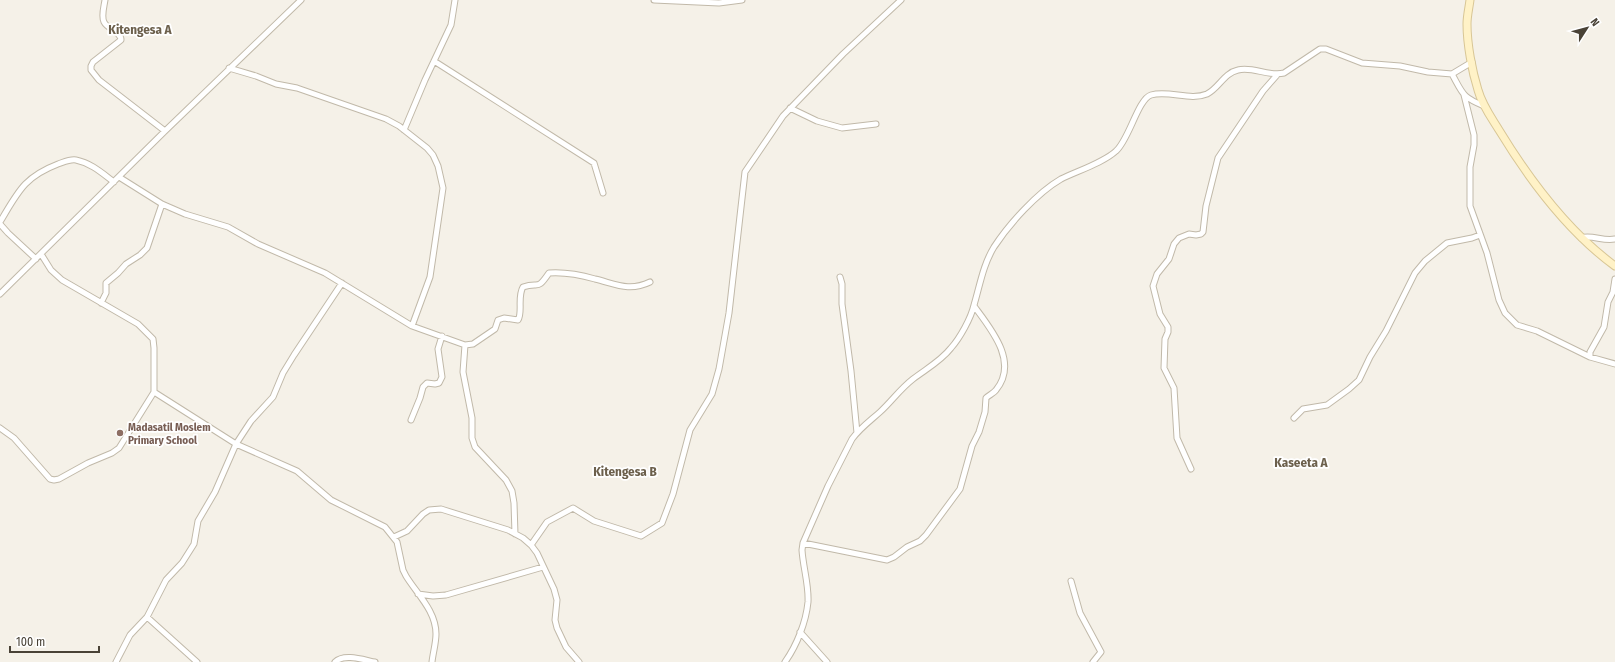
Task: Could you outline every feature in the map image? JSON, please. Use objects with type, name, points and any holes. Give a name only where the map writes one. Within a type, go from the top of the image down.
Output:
[{"type":"street","points":[[105,0],[103,21],[120,35],[121,40],[93,62],[91,70],[106,87],[165,131]]},
{"type":"street","points":[[0,294],[229,68],[301,0]]},
{"type":"street","points":[[404,130],[451,24],[455,0]]},
{"type":"street","points":[[654,0],[719,3],[742,0]]},
{"type":"street","points":[[531,545],[547,522],[573,508],[594,521],[640,536],[662,523],[673,494],[690,430],[712,394],[719,369],[729,313],[745,172],[790,108],[901,0]]},
{"type":"street","points":[[1470,0],[1467,24],[1472,62],[1478,90],[1484,106],[1513,154],[1566,221],[1595,251],[1615,266]]},
{"type":"street","points":[[785,662],[800,632],[808,601],[802,550],[803,543],[841,460],[856,433],[880,412],[896,394],[942,358],[959,338],[974,306],[987,260],[1000,238],[1012,224],[1040,195],[1060,180],[1116,152],[1124,142],[1140,107],[1147,98],[1151,95],[1161,94],[1194,96],[1207,94],[1226,76],[1238,70],[1246,69],[1277,75],[1284,73],[1320,49],[1326,49],[1362,63],[1400,66],[1428,72],[1452,74],[1472,62]]},
{"type":"street","points":[[434,61],[594,163],[603,193]]},
{"type":"street","points":[[229,68],[276,84],[297,88],[386,119],[404,130],[427,148],[433,155],[438,166],[443,188],[430,277],[412,326]]},
{"type":"street","points":[[1452,74],[1464,95],[1469,100],[1484,106]]},
{"type":"street","points":[[1191,469],[1177,438],[1174,388],[1164,368],[1165,338],[1168,332],[1168,326],[1160,314],[1153,286],[1157,274],[1169,259],[1174,244],[1179,238],[1189,234],[1201,234],[1203,232],[1206,206],[1218,158],[1263,91],[1277,75]]},
{"type":"street","points":[[1464,95],[1474,135],[1474,146],[1470,167],[1470,206],[1487,253],[1499,300],[1508,317],[1517,325],[1537,331],[1590,357],[1615,364]]},
{"type":"street","points":[[790,108],[817,121],[842,128],[876,124]]},
{"type":"street","points":[[36,259],[8,233],[0,223],[25,183],[51,167],[69,160],[75,160],[88,164],[114,182]]},
{"type":"street","points":[[118,177],[162,204],[192,217],[228,227],[258,244],[312,267],[342,283],[412,326],[465,345],[473,344],[494,329],[498,320],[501,318],[518,320],[520,314],[519,305],[522,286],[537,285],[541,283],[549,273],[582,276],[620,286],[639,287],[650,282]]},
{"type":"street","points":[[101,303],[106,293],[106,283],[126,264],[140,255],[147,248],[162,204]]},
{"type":"street","points":[[1294,418],[1303,409],[1327,404],[1359,380],[1370,357],[1386,331],[1417,269],[1425,261],[1447,243],[1480,235]]},
{"type":"street","points":[[1581,238],[1585,236],[1604,240],[1615,239]]},
{"type":"street","points":[[0,428],[14,438],[50,478],[54,480],[60,479],[88,463],[112,454],[119,448],[154,392],[153,339],[138,324],[56,275],[41,254]]},
{"type":"street","points":[[840,277],[851,371],[856,433]]},
{"type":"street","points":[[1590,357],[1590,352],[1604,327],[1608,302],[1613,292],[1615,279]]},
{"type":"street","points":[[116,662],[130,635],[147,617],[166,580],[182,563],[194,544],[198,521],[215,492],[236,444],[251,421],[273,397],[283,374],[294,355],[342,283]]},
{"type":"street","points":[[803,543],[887,560],[894,558],[907,546],[920,541],[926,535],[960,489],[972,446],[979,432],[985,412],[986,398],[996,391],[1005,373],[1002,351],[988,324],[974,306]]},
{"type":"street","points":[[411,420],[423,388],[427,382],[435,384],[440,383],[442,377],[438,349],[442,336]]},
{"type":"street","points":[[465,345],[463,372],[472,418],[472,438],[474,447],[506,480],[512,491],[515,534]]},
{"type":"street","points":[[154,392],[236,444],[297,471],[331,500],[385,527],[394,537],[400,550],[403,570],[430,611],[434,622],[436,633],[432,662]]},
{"type":"street","points":[[394,537],[406,531],[429,510],[441,508],[508,530],[515,534],[531,545],[543,566],[554,589],[557,600],[555,620],[557,628],[566,647],[579,662]]},
{"type":"street","points":[[418,594],[433,596],[446,595],[543,566]]},
{"type":"street","points":[[1071,581],[1080,613],[1100,652],[1093,662]]},
{"type":"street","points":[[147,617],[197,662]]},
{"type":"street","points":[[800,632],[827,662]]},
{"type":"street","points":[[335,662],[340,658],[375,662]]},
{"type":"place","name":"Madasatil Moslem Primary School","points":[[120,433]]},
{"type":"district","name":"Kitengesa A","points":[[140,29]]},
{"type":"district","name":"Kaseeta A","points":[[1301,462]]},
{"type":"district","name":"Kitengesa B","points":[[625,471]]}]
